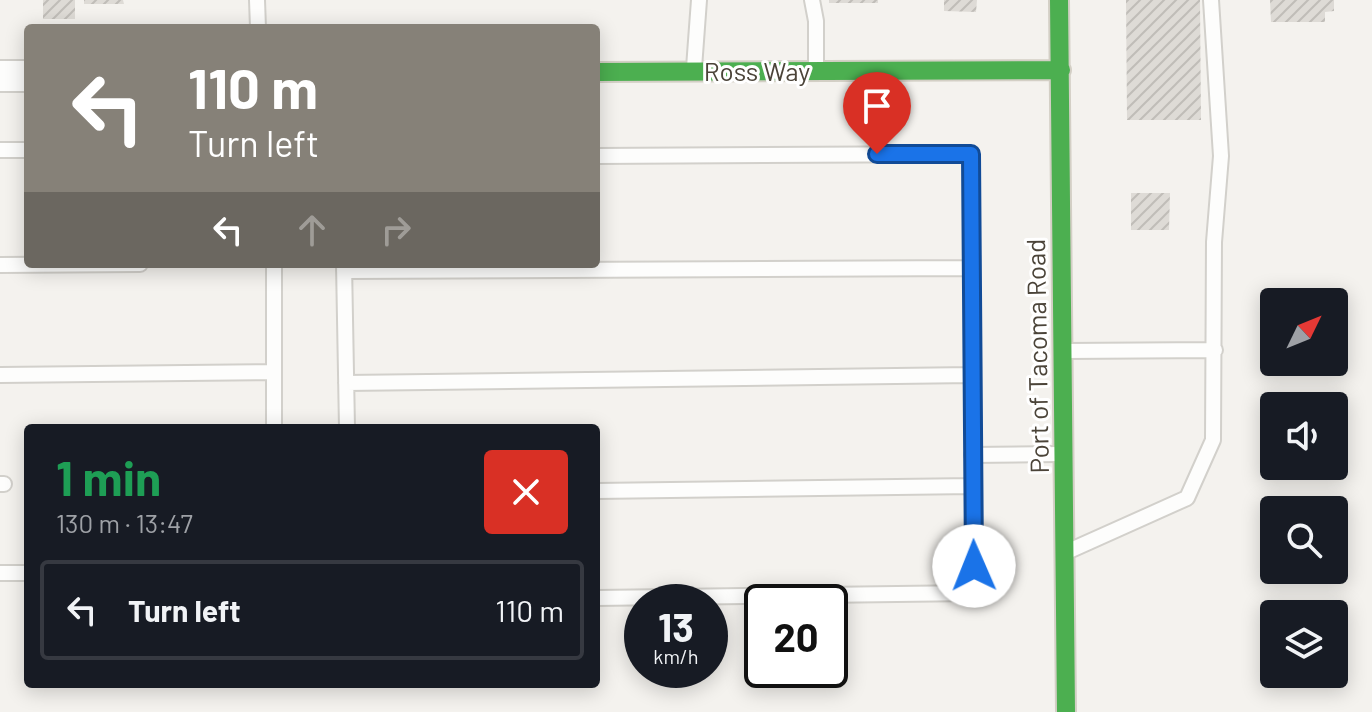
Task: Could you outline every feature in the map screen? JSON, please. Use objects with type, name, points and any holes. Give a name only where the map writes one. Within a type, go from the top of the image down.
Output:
[{"type":"main road","name":"Port of Tacoma Road","points":[[1059,0],[1065,351],[1066,712]]},
{"type":"main road","name":"Ross Way","points":[[600,72],[1061,70]]},
{"type":"street","points":[[0,76],[24,76]]},
{"type":"lane","points":[[257,0],[258,24]]},
{"type":"lane","points":[[693,72],[699,0]]},
{"type":"lane","points":[[812,0],[816,21],[816,71]]},
{"type":"lane","points":[[1066,552],[1187,498],[1213,440],[1214,242],[1221,156],[1211,0]]},
{"type":"lane","points":[[0,150],[24,150]]},
{"type":"lane","points":[[600,156],[971,154],[974,593],[600,598]]},
{"type":"lane","points":[[0,265],[24,265]]},
{"type":"lane","points":[[274,268],[274,424]]},
{"type":"lane","points":[[347,424],[344,268],[971,268]]},
{"type":"lane","points":[[1065,351],[1215,350]]},
{"type":"lane","points":[[0,375],[274,372]]},
{"type":"lane","points":[[346,383],[972,375]]},
{"type":"lane","points":[[972,455],[1065,454]]},
{"type":"lane","points":[[600,491],[973,486]]},
{"type":"lane","points":[[0,573],[24,573]]},
{"type":"building","points":[[43,0],[75,0],[75,19],[43,19]]},
{"type":"building","points":[[84,0],[123,0],[124,4],[84,4]]},
{"type":"building","points":[[829,0],[878,0],[878,3],[829,3]]},
{"type":"building","points":[[944,0],[977,0],[976,12],[944,11]]},
{"type":"building","points":[[1126,0],[1200,0],[1201,120],[1127,120]]},
{"type":"building","points":[[1270,0],[1334,0],[1334,11],[1325,12],[1325,22],[1271,22]]},
{"type":"building","points":[[1131,193],[1170,193],[1169,230],[1131,230]]},
{"type":"traffic: fast","points":[[1059,0],[1066,712]]},
{"type":"traffic: fast","points":[[600,72],[1061,70]]},
{"type":"route","points":[[877,154],[971,154],[974,566]]}]
